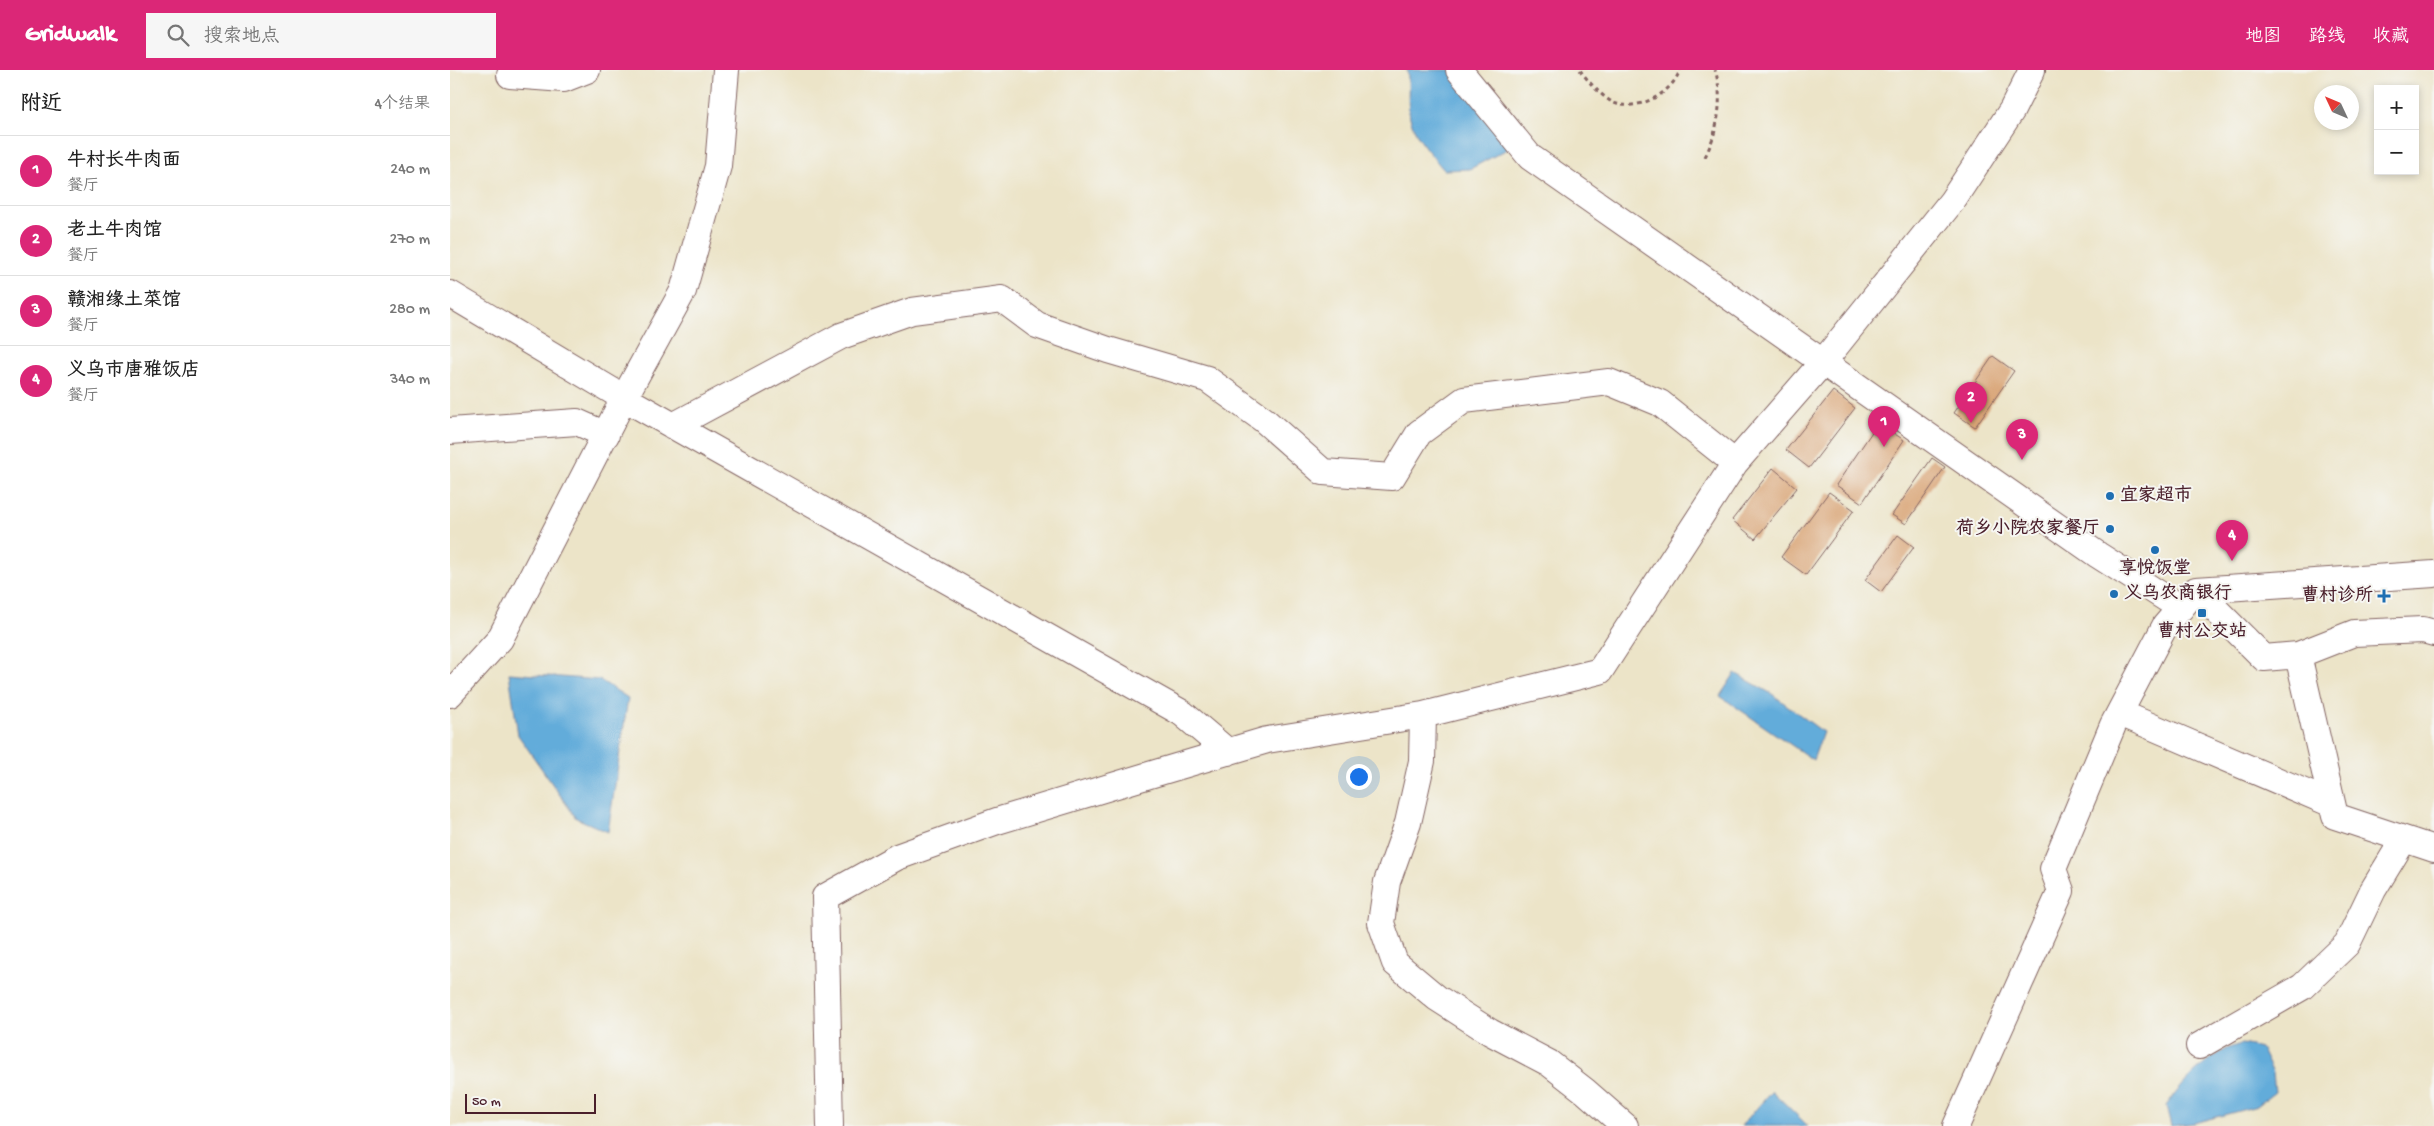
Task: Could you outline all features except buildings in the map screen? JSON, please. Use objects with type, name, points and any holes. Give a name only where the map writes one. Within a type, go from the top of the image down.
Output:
[{"type":"street","points":[[510,75],[564,79],[586,70]]},
{"type":"street","points":[[450,694],[500,639],[624,398],[683,291],[718,166],[726,70]]},
{"type":"street","points":[[1459,70],[1530,157],[2098,555],[2189,599],[2264,658],[2298,655],[2354,633],[2423,630],[2434,633]]},
{"type":"street","points":[[830,1126],[825,897],[897,857],[997,821],[1267,740],[1423,715],[1600,671],[1735,463],[1823,362],[1952,201],[2012,110],[2032,70]]},
{"type":"street","points":[[450,294],[624,398],[1182,713],[1228,752]]},
{"type":"street","points":[[673,426],[841,336],[912,311],[1002,299],[1037,325],[1108,350],[1207,379],[1264,420],[1323,472],[1392,477],[1419,433],[1464,400],[1609,382],[1660,403],[1735,463]]},
{"type":"street","points":[[450,431],[577,422],[606,435]]},
{"type":"street","points":[[1956,1126],[2061,891],[2053,869],[2120,713],[2166,626],[2189,599],[2434,574]]},
{"type":"street","points":[[2298,655],[2335,816],[2434,849]]},
{"type":"street","points":[[2120,713],[2332,804]]},
{"type":"street","points":[[1423,715],[1422,761],[1408,823],[1387,882],[1381,923],[1395,963],[1438,998],[1490,1032],[1549,1063],[1585,1090],[1625,1126]]},
{"type":"street","points":[[2198,1046],[2302,987],[2347,944],[2373,890],[2404,839]]},
{"type":"path","points":[[1580,70],[1589,84],[1616,104],[1642,104],[1664,93],[1678,76],[1680,70]]},
{"type":"path","points":[[1705,157],[1712,142],[1719,102],[1715,70]]},
{"type":"water","points":[[1407,70],[1451,70],[1511,147],[1470,169],[1444,170],[1421,141],[1411,121]]},
{"type":"water","points":[[509,673],[600,680],[628,698],[608,832],[576,818],[518,735]]},
{"type":"water","points":[[1735,673],[1772,694],[1823,732],[1813,760],[1720,696]]},
{"type":"water","points":[[2242,1044],[2261,1048],[2273,1073],[2275,1092],[2257,1106],[2194,1123],[2171,1126],[2166,1106],[2181,1087],[2210,1060],[2231,1047]]},
{"type":"water","points":[[1772,1091],[1808,1126],[1741,1126]]},
{"type":"place","name":"老土牛肉馆","points":[[1971,423]]},
{"type":"place","name":"牛村长牛肉面","points":[[1884,447]]},
{"type":"place","name":"赣湘缘土菜馆","points":[[2022,460]]},
{"type":"place","name":"宜家超市","points":[[2110,496]]},
{"type":"place","name":"荷乡小院农家餐厅","points":[[2110,529]]},
{"type":"place","name":"享悦饭堂","points":[[2155,550]]},
{"type":"place","name":"义乌市唐雅饭店","points":[[2232,561]]},
{"type":"place","name":"义乌农商银行","points":[[2114,594]]},
{"type":"place","name":"曹村诊所","points":[[2384,596]]},
{"type":"place","name":"曹村公交站","points":[[2202,613]]}]
